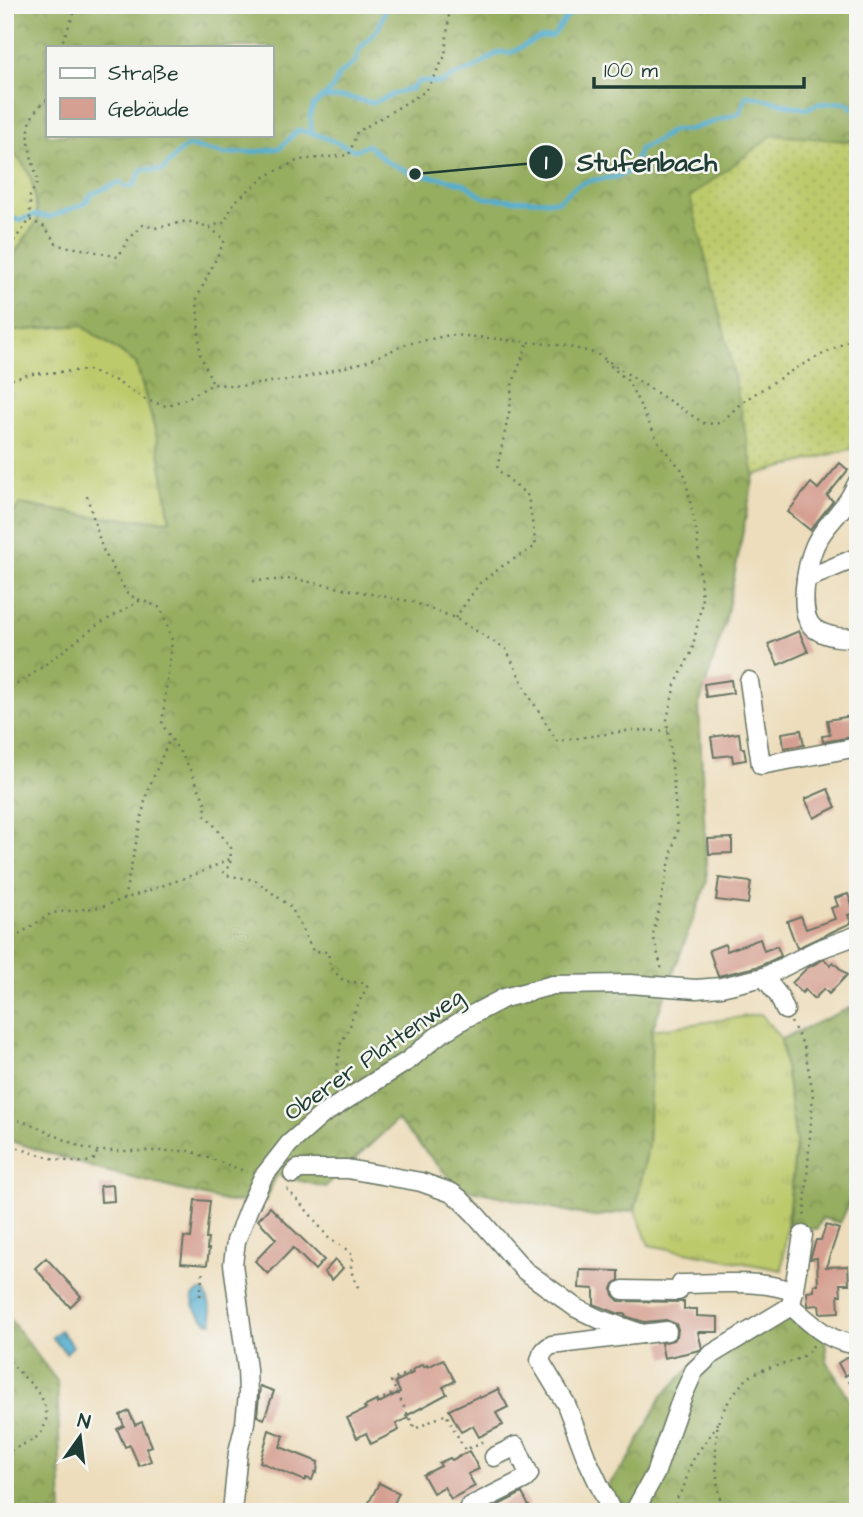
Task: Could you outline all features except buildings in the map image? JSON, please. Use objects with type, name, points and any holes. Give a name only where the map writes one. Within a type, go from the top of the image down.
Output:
[{"type":"street","points":[[858,482],[815,544],[804,599],[809,623],[815,629],[834,637],[858,637]]},
{"type":"street","points":[[806,579],[858,557]]},
{"type":"street","points":[[749,681],[761,765],[858,747]]},
{"type":"street","name":"Oberer Plattenweg","points":[[232,1512],[238,1452],[248,1394],[233,1264],[236,1241],[263,1177],[289,1144],[322,1115],[409,1060],[436,1037],[504,998],[553,985],[630,984],[696,989],[721,987],[764,977],[817,950],[858,935]]},
{"type":"street","points":[[764,977],[779,996],[785,1010]]},
{"type":"street","points":[[288,1180],[298,1169],[347,1169],[421,1182],[452,1193],[475,1214],[524,1270],[576,1308],[643,1334]]},
{"type":"street","points":[[634,1512],[655,1474],[694,1371],[712,1354],[792,1299],[803,1235]]},
{"type":"street","points":[[623,1290],[678,1291],[681,1284],[755,1284],[782,1287],[821,1332],[838,1342],[858,1345]]},
{"type":"street","points":[[612,1512],[586,1457],[566,1404],[540,1361],[544,1349],[552,1345],[667,1331]]},
{"type":"street","points":[[467,1512],[468,1507],[525,1479],[529,1474],[516,1446],[494,1457]]},
{"type":"path","points":[[60,46],[76,5]]},
{"type":"path","points":[[209,227],[225,222],[234,202],[266,176],[299,160],[349,155],[357,132],[426,91],[445,56],[450,5]]},
{"type":"path","points":[[5,252],[30,220],[30,196],[38,181],[31,154],[28,124],[38,106],[46,101]]},
{"type":"path","points":[[30,220],[45,227],[57,245],[118,257],[128,240],[143,225],[155,228],[187,221],[209,227],[225,240],[197,298],[200,354],[213,384]]},
{"type":"path","points":[[5,381],[31,374],[88,370],[116,380],[146,400],[166,406],[186,399],[213,384],[241,386],[303,378],[365,362],[407,344],[450,335],[567,346],[597,354],[705,424],[721,423],[753,395],[796,368],[858,336]]},
{"type":"path","points":[[455,618],[480,583],[504,565],[536,547],[528,496],[497,469],[512,385],[528,342]]},
{"type":"path","points":[[597,354],[628,381],[660,445],[684,472],[697,534],[702,602],[692,651],[675,685],[667,720],[677,830],[653,935],[663,972]]},
{"type":"path","points":[[87,496],[102,548],[128,595],[161,608],[172,640],[162,724],[188,765],[206,804],[205,817],[211,821],[231,849],[230,866],[223,872],[225,875],[255,880],[291,907],[313,951],[328,952],[330,967],[344,981],[365,983],[367,987],[341,1043],[334,1088],[340,1104]]},
{"type":"path","points":[[253,581],[294,579],[413,602],[455,618],[506,649],[528,694],[557,741],[633,730],[668,731]]},
{"type":"path","points":[[5,692],[96,626],[141,600]]},
{"type":"path","points":[[124,899],[147,792],[170,737]]},
{"type":"path","points":[[5,936],[18,934],[51,913],[101,907],[199,873],[230,859]]},
{"type":"path","points":[[785,1010],[804,1046],[813,1093],[803,1235]]},
{"type":"path","points":[[5,1116],[30,1124],[80,1147],[97,1151],[190,1151],[263,1177]]},
{"type":"path","points":[[5,1143],[77,1163],[91,1162],[96,1158],[97,1151]]},
{"type":"path","points":[[288,1180],[330,1240],[344,1247],[353,1256],[350,1263],[351,1274],[360,1292]]},
{"type":"path","points":[[200,1296],[203,1271]]},
{"type":"path","points":[[724,1512],[717,1484],[719,1420],[747,1379],[767,1367],[807,1353],[821,1332]]},
{"type":"path","points":[[5,1356],[13,1368],[37,1390],[46,1406],[46,1416],[43,1432],[29,1443],[5,1454]]},
{"type":"path","points":[[410,1372],[391,1381],[415,1429],[446,1414],[465,1450],[482,1442],[491,1459],[494,1457]]},
{"type":"path","points":[[849,1381],[858,1391]]},
{"type":"path","points":[[377,1401],[397,1392]]},
{"type":"path","points":[[676,1512],[675,1500],[684,1487],[693,1459],[712,1434],[718,1420]]},
{"type":"green space","points":[[5,5],[858,5],[858,142],[773,135],[728,346],[754,475],[725,623],[699,705],[707,882],[652,1030],[648,1146],[635,1210],[593,1217],[458,1187],[397,1120],[325,1187],[276,1175],[266,1201],[228,1202],[101,1170],[5,1139],[5,525],[20,504],[93,517],[170,521],[157,437],[136,363],[81,325],[5,332],[5,267],[38,220],[31,178],[15,154],[5,145]]},
{"type":"green space","points":[[773,135],[858,142],[858,447],[754,475],[728,346],[690,197]]},
{"type":"green space","points":[[5,145],[22,162],[31,178],[38,220],[5,267]]},
{"type":"green space","points":[[81,325],[136,363],[157,437],[170,521],[93,517],[20,504],[5,525],[5,332]]},
{"type":"green space","points":[[858,1004],[858,1185],[840,1223],[822,1218],[817,1229],[788,1227],[796,1142],[781,1039]]},
{"type":"green space","points":[[761,1014],[781,1039],[796,1142],[782,1270],[649,1245],[635,1210],[648,1146],[652,1030]]},
{"type":"green space","points":[[791,1311],[825,1338],[827,1361],[853,1406],[858,1427],[858,1512],[610,1512],[600,1496],[631,1456],[662,1396],[713,1345]]},
{"type":"green space","points":[[5,1313],[57,1381],[62,1512],[5,1512]]},
{"type":"water","points":[[204,1291],[207,1298],[213,1323],[208,1323],[194,1304],[193,1296]]},
{"type":"water","points":[[60,1330],[73,1346],[66,1353],[52,1337]]},
{"type":"waterway","points":[[312,133],[310,116],[313,106],[332,89],[339,75],[356,61],[358,51],[379,27],[387,5]]},
{"type":"waterway","points":[[320,98],[346,97],[372,103],[412,89],[419,81],[441,83],[473,69],[499,52],[510,53],[539,38],[553,36],[568,16],[583,5]]},
{"type":"waterway","points":[[5,216],[20,220],[35,215],[50,217],[84,204],[92,194],[120,182],[125,187],[134,186],[142,169],[162,171],[188,146],[225,154],[263,151],[280,148],[298,130],[355,150],[368,145],[387,162],[415,174],[464,184],[485,198],[558,201],[582,183],[625,173],[635,161],[640,149],[673,130],[688,130],[740,113],[747,95],[806,109],[817,104],[845,102],[858,112]]},
{"type":"place","name":"Stufenbach","points":[[415,174]]}]
